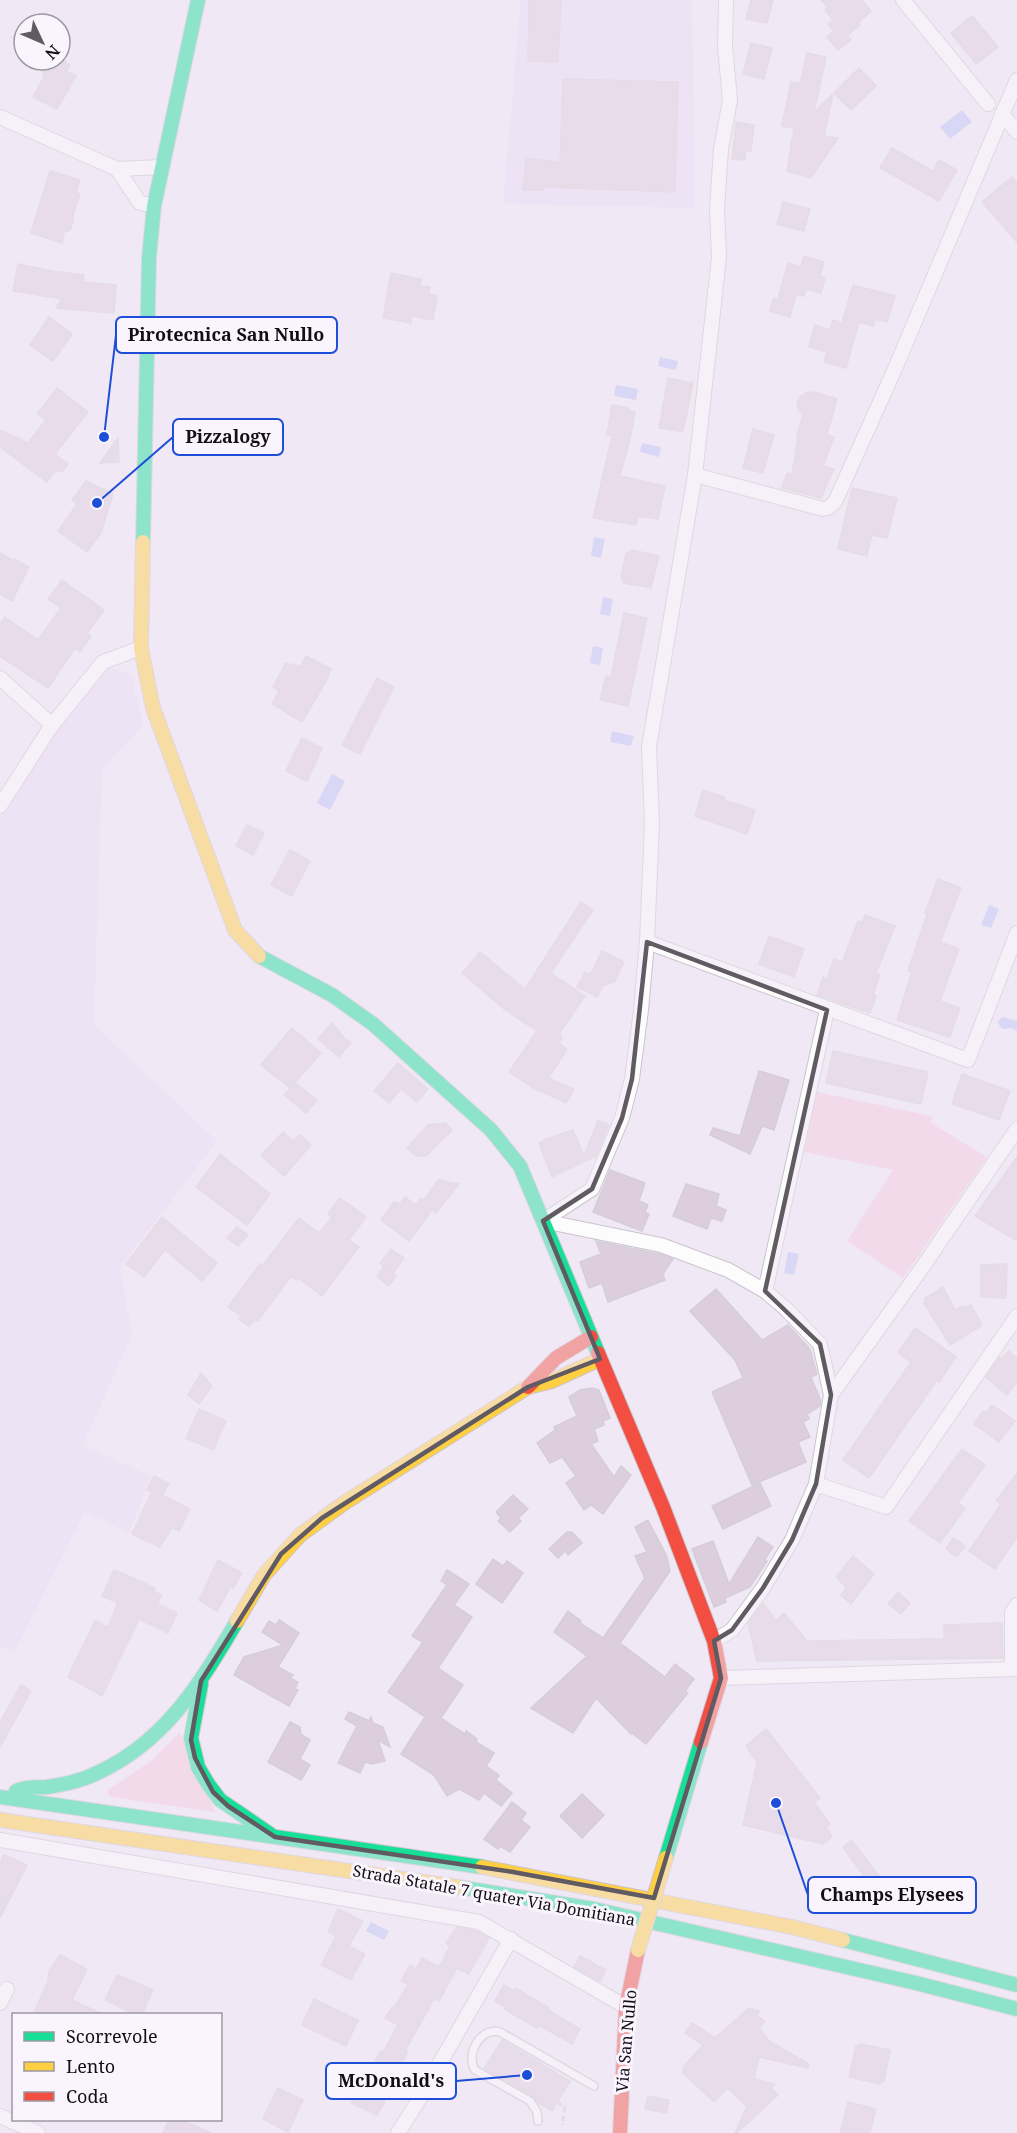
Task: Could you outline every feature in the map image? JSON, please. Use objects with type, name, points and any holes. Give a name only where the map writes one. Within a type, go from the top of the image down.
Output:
[{"type":"main road","points":[[196,1],[154,206],[149,258],[141,648],[153,708],[236,930],[246,944],[258,956],[332,995],[373,1024],[459,1099],[491,1130],[520,1166],[663,1507],[714,1641],[721,1678]]},
{"type":"main road","points":[[528,1387],[543,1368],[577,1344],[591,1338]]},
{"type":"main road","points":[[1,1797],[25,1787],[46,1787],[86,1778],[130,1756],[162,1728],[201,1681],[264,1575],[300,1535],[344,1503],[528,1387],[552,1381],[600,1359]]},
{"type":"main road","name":"Via San Nullo","points":[[620,2133],[626,2007],[638,1950],[721,1678]]},
{"type":"main road","points":[[201,1681],[191,1740],[195,1758],[203,1776],[213,1792],[228,1806],[275,1837]]},
{"type":"main road","name":"Strada Statale 7 quater Via Domitiana","points":[[1,1797],[513,1872],[643,1896],[792,1927],[1017,1985]]},
{"type":"main road","name":"Strada Statale 7 quater Via Domitiana","points":[[0,1820],[461,1887],[594,1909],[916,1983],[1017,2009]]},
{"type":"street","points":[[543,1221],[592,1189],[622,1118],[632,1079],[647,942],[652,824],[649,747],[694,475],[719,257],[717,208],[721,149],[730,100],[725,46],[726,0]]},
{"type":"street","points":[[903,0],[988,104]]},
{"type":"street","points":[[694,475],[823,509],[835,502],[894,372],[1017,80]]},
{"type":"street","points":[[1002,114],[1017,132]]},
{"type":"street","points":[[0,117],[117,169],[162,167]]},
{"type":"street","points":[[117,169],[140,203],[154,206]]},
{"type":"street","points":[[0,806],[52,725],[103,662],[141,648]]},
{"type":"street","points":[[0,678],[52,725]]},
{"type":"street","points":[[647,942],[826,1010],[968,1060],[1017,933]]},
{"type":"street","points":[[765,1291],[826,1010]]},
{"type":"street","points":[[831,1395],[1017,1129]]},
{"type":"street","points":[[543,1221],[661,1245],[728,1270],[765,1291],[820,1344],[831,1395],[816,1484],[792,1540],[763,1588],[732,1630],[714,1641]]},
{"type":"street","points":[[816,1484],[886,1507],[1017,1316]]},
{"type":"street","points":[[721,1678],[1015,1669],[1012,1612],[1017,1605]]},
{"type":"street","points":[[0,1840],[479,1922],[626,2007]]},
{"type":"street","points":[[398,2133],[511,1940]]},
{"type":"street","points":[[0,2003],[7,1989]]},
{"type":"street","points":[[0,2116],[38,2133]]},
{"type":"lane","points":[[538,2121],[537,2112],[530,2102],[475,2070],[471,2064],[477,2043],[486,2033],[492,2030],[500,2032],[594,2086]]},
{"type":"path","points":[[557,2102],[565,2107],[562,2125]]},
{"type":"highlighted area","points":[[647,942],[827,1010],[765,1291],[820,1344],[831,1395],[816,1484],[792,1540],[763,1588],[732,1630],[714,1641],[721,1678],[654,1898],[513,1872],[275,1837],[228,1806],[213,1792],[195,1758],[191,1740],[201,1681],[281,1554],[322,1518],[528,1387],[600,1359],[543,1221],[592,1189],[622,1118],[632,1079]]},
{"type":"shaded area","points":[[521,0],[692,0],[695,208],[503,204]]},
{"type":"shaded area","points":[[105,666],[131,674],[143,725],[102,769],[94,1025],[217,1141],[120,1268],[132,1334],[83,1445],[151,1476],[129,1533],[85,1512],[14,1653],[0,1646],[0,816],[54,730]]},
{"type":"shaded area","points":[[817,1092],[932,1116],[931,1123],[987,1157],[903,1278],[847,1241],[893,1170],[804,1152]]},
{"type":"shaded area","points":[[180,1732],[215,1812],[111,1797],[108,1794],[108,1790],[151,1761]]},
{"type":"water","points":[[962,110],[972,122],[950,139],[940,127]]},
{"type":"water","points":[[660,357],[678,361],[676,370],[658,366]]},
{"type":"water","points":[[616,385],[638,389],[636,400],[614,396]]},
{"type":"water","points":[[642,443],[661,447],[659,457],[640,452]]},
{"type":"water","points":[[594,537],[605,539],[601,558],[591,556]]},
{"type":"water","points":[[603,597],[613,599],[610,616],[600,614]]},
{"type":"water","points":[[593,646],[603,648],[600,665],[590,663]]},
{"type":"water","points":[[612,731],[634,736],[631,746],[610,742]]},
{"type":"water","points":[[332,774],[345,781],[330,810],[317,803]]},
{"type":"water","points":[[989,905],[999,909],[991,928],[981,925]]},
{"type":"water","points":[[1003,1017],[1017,1021],[1017,1031],[1000,1027],[998,1021]]},
{"type":"water","points":[[788,1252],[799,1254],[794,1275],[784,1273]]},
{"type":"water","points":[[371,1922],[389,1931],[384,1940],[366,1931]]},
{"type":"building","points":[[529,0],[561,0],[558,62],[528,61]]},
{"type":"building","points":[[751,0],[773,0],[767,23],[746,19]]},
{"type":"building","points":[[821,0],[862,0],[871,11],[847,36],[851,40],[838,50],[827,37],[834,31],[828,24],[833,20],[825,10],[828,7]]},
{"type":"building","points":[[972,16],[998,47],[976,64],[951,33]]},
{"type":"building","points":[[751,43],[772,48],[764,79],[743,74]]},
{"type":"building","points":[[807,53],[826,57],[814,112],[833,94],[824,136],[838,138],[811,178],[787,171],[794,128],[782,126],[791,82],[800,84]]},
{"type":"building","points":[[859,68],[876,86],[851,110],[834,93]]},
{"type":"building","points":[[43,72],[68,72],[76,76],[57,109],[33,97],[44,77]]},
{"type":"building","points":[[563,79],[678,82],[675,192],[543,187],[543,190],[523,190],[526,158],[560,162]]},
{"type":"building","points":[[736,122],[754,125],[751,151],[746,151],[745,160],[732,159]]},
{"type":"building","points":[[892,148],[933,171],[939,160],[957,170],[939,201],[880,168]]},
{"type":"building","points":[[50,171],[80,180],[76,191],[80,195],[72,218],[74,218],[70,230],[64,232],[62,243],[31,233]]},
{"type":"building","points":[[1012,177],[1017,183],[1017,242],[982,202]]},
{"type":"building","points":[[783,202],[810,209],[804,231],[777,224]]},
{"type":"building","points":[[804,256],[824,262],[820,276],[825,278],[821,293],[806,289],[804,296],[796,294],[790,317],[770,311],[774,298],[778,299],[788,263],[801,267]]},
{"type":"building","points":[[18,264],[84,275],[83,282],[116,285],[114,313],[56,308],[62,299],[13,291]]},
{"type":"building","points":[[391,273],[421,279],[420,286],[430,287],[429,294],[437,296],[433,320],[412,316],[411,323],[383,318]]},
{"type":"building","points":[[853,285],[895,296],[887,322],[875,319],[873,326],[859,322],[846,368],[824,362],[827,352],[809,347],[815,325],[830,330],[833,320],[842,323]]},
{"type":"building","points":[[49,317],[72,334],[53,361],[30,345]]},
{"type":"building","points":[[668,378],[693,383],[683,432],[659,428]]},
{"type":"building","points":[[57,388],[88,412],[55,454],[68,464],[63,471],[54,472],[47,482],[0,447],[0,430],[28,443],[46,420],[37,414]]},
{"type":"building","points":[[814,392],[837,399],[827,435],[834,437],[823,466],[834,469],[821,498],[782,488],[787,473],[792,474],[803,414],[797,403],[806,393]]},
{"type":"building","points":[[612,405],[629,408],[628,411],[635,412],[620,476],[665,486],[658,519],[638,516],[636,525],[593,518],[612,436],[607,435]]},
{"type":"building","points":[[753,429],[774,435],[763,473],[743,468]]},
{"type":"building","points":[[118,438],[119,462],[100,463]]},
{"type":"building","points":[[86,481],[113,494],[101,533],[87,552],[58,531],[77,504],[72,500]]},
{"type":"building","points":[[852,488],[897,498],[887,538],[872,535],[867,556],[838,549]]},
{"type":"building","points":[[632,550],[659,556],[651,588],[624,583],[621,577],[626,554]]},
{"type":"building","points":[[0,553],[29,567],[12,601],[0,594]]},
{"type":"building","points":[[62,580],[104,610],[87,633],[91,636],[80,652],[75,648],[48,688],[0,656],[0,624],[5,617],[38,640],[61,608],[48,599]]},
{"type":"building","points":[[624,613],[647,618],[628,706],[600,700],[606,676],[611,677]]},
{"type":"building","points":[[306,656],[331,669],[302,722],[272,704],[279,691],[273,687],[286,663],[300,667]]},
{"type":"building","points":[[377,678],[394,687],[360,754],[342,745]]},
{"type":"building","points":[[302,738],[322,748],[307,781],[286,771]]},
{"type":"building","points":[[703,790],[755,810],[747,834],[695,816]]},
{"type":"building","points":[[247,825],[264,833],[253,855],[236,846]]},
{"type":"building","points":[[290,850],[310,861],[292,896],[271,885]]},
{"type":"building","points":[[938,879],[961,888],[940,942],[959,949],[940,1001],[960,1008],[950,1037],[897,1020],[912,972],[908,971],[927,914],[925,913]]},
{"type":"building","points":[[581,902],[593,910],[551,973],[585,996],[559,1034],[562,1037],[559,1043],[567,1050],[548,1078],[574,1089],[566,1103],[532,1087],[509,1072],[537,1031],[504,1009],[462,973],[480,952],[525,989]]},
{"type":"building","points":[[865,915],[895,926],[876,973],[880,975],[870,1013],[817,995],[823,977],[827,979],[834,959],[842,962],[858,921],[863,922]]},
{"type":"building","points":[[769,936],[804,949],[794,977],[759,964]]},
{"type":"building","points":[[602,951],[624,962],[615,981],[603,986],[597,997],[577,987],[585,972],[590,975]]},
{"type":"building","points":[[332,1023],[345,1039],[351,1042],[339,1057],[318,1039]]},
{"type":"building","points":[[292,1028],[321,1053],[290,1088],[261,1065]]},
{"type":"building","points":[[833,1051],[928,1072],[921,1104],[826,1083]]},
{"type":"building","points":[[398,1063],[428,1089],[417,1102],[401,1089],[389,1103],[374,1091]]},
{"type":"building","points":[[759,1071],[789,1080],[774,1130],[762,1126],[750,1154],[710,1135],[713,1128],[740,1136]]},
{"type":"building","points":[[962,1074],[1010,1091],[999,1120],[952,1104]]},
{"type":"building","points":[[296,1083],[317,1100],[306,1113],[284,1095]]},
{"type":"building","points":[[598,1120],[609,1125],[596,1156],[552,1177],[539,1143],[573,1130],[584,1156]]},
{"type":"building","points":[[445,1123],[452,1130],[426,1156],[416,1156],[407,1148],[428,1125]]},
{"type":"building","points":[[283,1132],[293,1141],[300,1135],[311,1145],[284,1176],[261,1155]]},
{"type":"building","points":[[220,1154],[270,1194],[247,1225],[196,1187]]},
{"type":"building","points":[[1017,1157],[1017,1241],[975,1216]]},
{"type":"building","points":[[610,1170],[645,1183],[639,1201],[648,1205],[645,1212],[649,1214],[642,1231],[593,1212]]},
{"type":"building","points":[[438,1180],[459,1184],[436,1213],[432,1210],[409,1241],[381,1220],[394,1202],[400,1204],[405,1197],[416,1205],[421,1198],[424,1200]]},
{"type":"building","points":[[686,1184],[719,1194],[716,1206],[726,1210],[722,1221],[711,1218],[707,1229],[673,1216]]},
{"type":"building","points":[[340,1198],[366,1217],[349,1240],[359,1247],[322,1296],[298,1278],[296,1280],[291,1276],[258,1321],[255,1319],[249,1326],[239,1319],[241,1316],[228,1307],[260,1264],[262,1266],[299,1218],[319,1233],[332,1218],[328,1214]]},
{"type":"building","points":[[162,1217],[217,1263],[202,1281],[165,1250],[144,1277],[126,1264]]},
{"type":"building","points":[[237,1227],[248,1235],[238,1246],[227,1238]]},
{"type":"building","points":[[596,1241],[673,1259],[663,1274],[665,1280],[608,1302],[602,1283],[589,1288],[580,1262],[601,1254]]},
{"type":"building","points":[[391,1249],[404,1258],[393,1273],[380,1263]]},
{"type":"building","points":[[1007,1264],[1006,1298],[981,1297],[981,1265]]},
{"type":"building","points":[[384,1266],[396,1276],[389,1286],[377,1277]]},
{"type":"building","points":[[943,1287],[955,1310],[971,1305],[981,1323],[981,1326],[950,1345],[924,1303],[926,1302],[924,1299]]},
{"type":"building","points":[[716,1289],[762,1340],[788,1325],[810,1349],[817,1374],[811,1377],[821,1401],[820,1406],[807,1414],[809,1419],[803,1422],[810,1437],[798,1442],[806,1462],[752,1485],[712,1392],[743,1378],[735,1360],[690,1311]]},
{"type":"building","points":[[915,1328],[956,1357],[939,1382],[937,1380],[869,1478],[843,1460],[911,1362],[898,1353]]},
{"type":"building","points":[[1009,1351],[1017,1358],[1017,1382],[1007,1395],[986,1377],[999,1358],[1001,1359]]},
{"type":"building","points":[[201,1373],[212,1386],[199,1404],[188,1395]]},
{"type":"building","points":[[592,1388],[599,1390],[610,1418],[603,1421],[604,1425],[594,1429],[598,1441],[591,1444],[614,1477],[621,1466],[631,1475],[603,1514],[591,1505],[584,1510],[566,1483],[576,1476],[562,1457],[550,1463],[537,1443],[555,1430],[554,1427],[577,1416],[569,1397],[580,1390]]},
{"type":"building","points":[[992,1405],[1015,1421],[999,1442],[974,1424],[983,1411],[986,1413]]},
{"type":"building","points":[[199,1409],[226,1421],[213,1450],[186,1438]]},
{"type":"building","points":[[962,1449],[985,1465],[958,1503],[965,1508],[940,1543],[909,1521]]},
{"type":"building","points":[[1017,1473],[1017,1537],[995,1569],[969,1551],[1001,1504],[996,1501]]},
{"type":"building","points":[[154,1476],[169,1484],[162,1495],[190,1509],[179,1531],[172,1527],[160,1547],[132,1534],[152,1492],[147,1490]]},
{"type":"building","points":[[760,1483],[771,1506],[723,1529],[712,1506]]},
{"type":"building","points":[[513,1495],[528,1509],[518,1518],[521,1521],[510,1532],[498,1521],[501,1518],[496,1512]]},
{"type":"building","points":[[648,1520],[667,1557],[670,1571],[620,1643],[665,1677],[675,1664],[694,1679],[685,1691],[688,1693],[646,1744],[631,1734],[596,1698],[573,1733],[531,1708],[587,1656],[554,1632],[568,1611],[581,1621],[580,1623],[603,1638],[645,1578],[635,1556],[647,1552],[635,1527]]},
{"type":"building","points":[[567,1532],[572,1532],[582,1543],[568,1555],[565,1551],[558,1558],[549,1549]]},
{"type":"building","points":[[758,1537],[773,1547],[765,1559],[767,1561],[750,1587],[725,1598],[726,1602],[714,1607],[692,1549],[713,1541],[729,1584]]},
{"type":"building","points":[[953,1538],[965,1546],[957,1557],[946,1549]]},
{"type":"building","points":[[853,1556],[874,1574],[851,1604],[841,1595],[846,1587],[836,1577]]},
{"type":"building","points":[[493,1559],[503,1566],[507,1561],[523,1573],[502,1603],[476,1584]]},
{"type":"building","points":[[218,1560],[242,1573],[233,1588],[231,1586],[217,1611],[199,1600]]},
{"type":"building","points":[[114,1570],[155,1588],[154,1592],[162,1595],[157,1604],[177,1613],[168,1633],[139,1619],[102,1696],[68,1677],[95,1621],[108,1627],[118,1603],[102,1596]]},
{"type":"building","points":[[447,1570],[469,1584],[454,1605],[472,1617],[438,1668],[463,1685],[441,1718],[465,1734],[466,1731],[477,1739],[476,1742],[494,1753],[486,1766],[499,1775],[496,1780],[512,1793],[501,1806],[484,1793],[479,1800],[459,1789],[447,1796],[434,1775],[401,1754],[425,1717],[388,1692],[423,1642],[412,1636],[447,1585],[441,1581]]},
{"type":"building","points":[[898,1592],[910,1603],[901,1614],[888,1604]]},
{"type":"building","points":[[763,1603],[776,1621],[784,1613],[807,1641],[944,1639],[944,1625],[1002,1623],[1003,1658],[757,1661],[748,1623]]},
{"type":"building","points":[[279,1620],[299,1633],[278,1667],[293,1675],[290,1678],[298,1682],[295,1689],[298,1690],[289,1706],[234,1675],[244,1657],[283,1645],[262,1632],[269,1621],[276,1625]]},
{"type":"building","points":[[21,1685],[31,1691],[0,1747],[0,1722]]},
{"type":"building","points":[[349,1712],[369,1721],[371,1717],[373,1723],[383,1727],[390,1747],[378,1740],[385,1761],[372,1764],[365,1762],[360,1773],[338,1763],[357,1726],[345,1719]]},
{"type":"building","points":[[290,1722],[300,1727],[301,1734],[310,1740],[300,1759],[310,1765],[301,1780],[268,1762]]},
{"type":"building","points":[[766,1729],[820,1798],[814,1802],[830,1824],[826,1827],[832,1837],[823,1844],[743,1825],[757,1763],[746,1746]]},
{"type":"building","points":[[582,1794],[604,1815],[582,1838],[560,1816]]},
{"type":"building","points":[[512,1802],[526,1813],[521,1820],[530,1827],[510,1852],[500,1846],[498,1849],[484,1839]]},
{"type":"building","points":[[852,1841],[884,1882],[873,1889],[843,1847]]},
{"type":"building","points":[[4,1855],[27,1865],[0,1918],[0,1863]]},
{"type":"building","points":[[338,1909],[363,1921],[349,1946],[365,1954],[351,1980],[321,1965],[336,1936],[328,1932]]},
{"type":"building","points":[[457,1927],[476,1931],[489,1938],[469,1974],[457,1968],[439,2001],[434,1999],[405,2051],[408,2052],[402,2063],[405,2065],[399,2077],[394,2074],[383,2097],[385,2102],[377,2115],[351,2103],[398,2025],[385,2018],[392,2007],[395,2007],[408,1984],[401,1981],[410,1965],[416,1969],[422,1958],[439,1967],[450,1946],[446,1943]]},
{"type":"building","points":[[60,1955],[87,1969],[72,2000],[100,2013],[33,2013],[48,1982],[49,1971]]},
{"type":"building","points":[[580,1956],[606,1970],[600,1981],[574,1967]]},
{"type":"building","points":[[117,1975],[153,1990],[142,2013],[132,2013],[105,2000]]},
{"type":"building","points":[[504,1985],[514,1991],[516,1988],[580,2029],[572,2044],[504,2009],[506,2007],[495,2001]]},
{"type":"building","points":[[314,1999],[358,2020],[346,2046],[302,2025]]},
{"type":"building","points":[[749,2008],[759,2011],[757,2016],[765,2021],[759,2027],[769,2041],[809,2064],[808,2068],[759,2057],[754,2079],[775,2084],[771,2088],[778,2095],[735,2133],[747,2106],[727,2088],[714,2102],[683,2073],[683,2067],[703,2045],[685,2033],[692,2023],[715,2038]]},
{"type":"building","points":[[502,2040],[570,2081],[552,2111],[537,2102],[533,2096],[484,2069]]},
{"type":"building","points":[[860,2044],[890,2050],[884,2081],[880,2084],[849,2077],[856,2046],[860,2047]]},
{"type":"building","points":[[278,2088],[303,2100],[288,2132],[263,2119]]},
{"type":"building","points":[[648,2096],[669,2100],[667,2113],[645,2109]]},
{"type":"building","points":[[848,2102],[876,2109],[870,2133],[840,2133]]},
{"type":"building","points":[[169,2121],[184,2121],[211,2133],[163,2133]]},
{"type":"traffic: fast","points":[[143,542],[149,258],[154,206],[198,0]]},
{"type":"traffic: fast","points":[[259,956],[332,995],[373,1024],[491,1130],[520,1166],[598,1353]]},
{"type":"traffic: fast","points":[[16,1791],[83,1779],[114,1764],[137,1749],[176,1712],[208,1669],[237,1621]]},
{"type":"traffic: fast","points":[[201,1684],[191,1738],[198,1767],[220,1800],[270,1834]]},
{"type":"traffic: fast","points":[[666,1858],[701,1742]]},
{"type":"traffic: fast","points":[[0,1797],[482,1867]]},
{"type":"traffic: fast","points":[[458,1887],[594,1909],[916,1983],[1017,2009]]},
{"type":"traffic: fast","points":[[843,1940],[1017,1985]]},
{"type":"traffic: slow","points":[[143,542],[141,648],[153,708],[235,930],[259,956]]},
{"type":"traffic: slow","points":[[237,1621],[264,1575],[300,1535],[344,1503],[528,1387],[552,1381],[600,1359]]},
{"type":"traffic: slow","points":[[0,1820],[458,1887]]},
{"type":"traffic: slow","points":[[638,1950],[666,1858]]},
{"type":"traffic: slow","points":[[482,1867],[792,1927],[843,1940]]},
{"type":"traffic: jam","points":[[528,1387],[556,1358],[591,1337]]},
{"type":"traffic: jam","points":[[598,1353],[663,1507],[714,1641],[721,1678],[701,1742]]},
{"type":"traffic: jam","points":[[620,2133],[626,2007],[638,1950]]},
{"type":"place","name":"Pirotecnica San Nullo","points":[[104,437]]},
{"type":"place","name":"Pizzalogy","points":[[97,503]]},
{"type":"place","name":"Champs Elysees","points":[[776,1803]]},
{"type":"place","name":"McDonald's","points":[[527,2075]]}]
